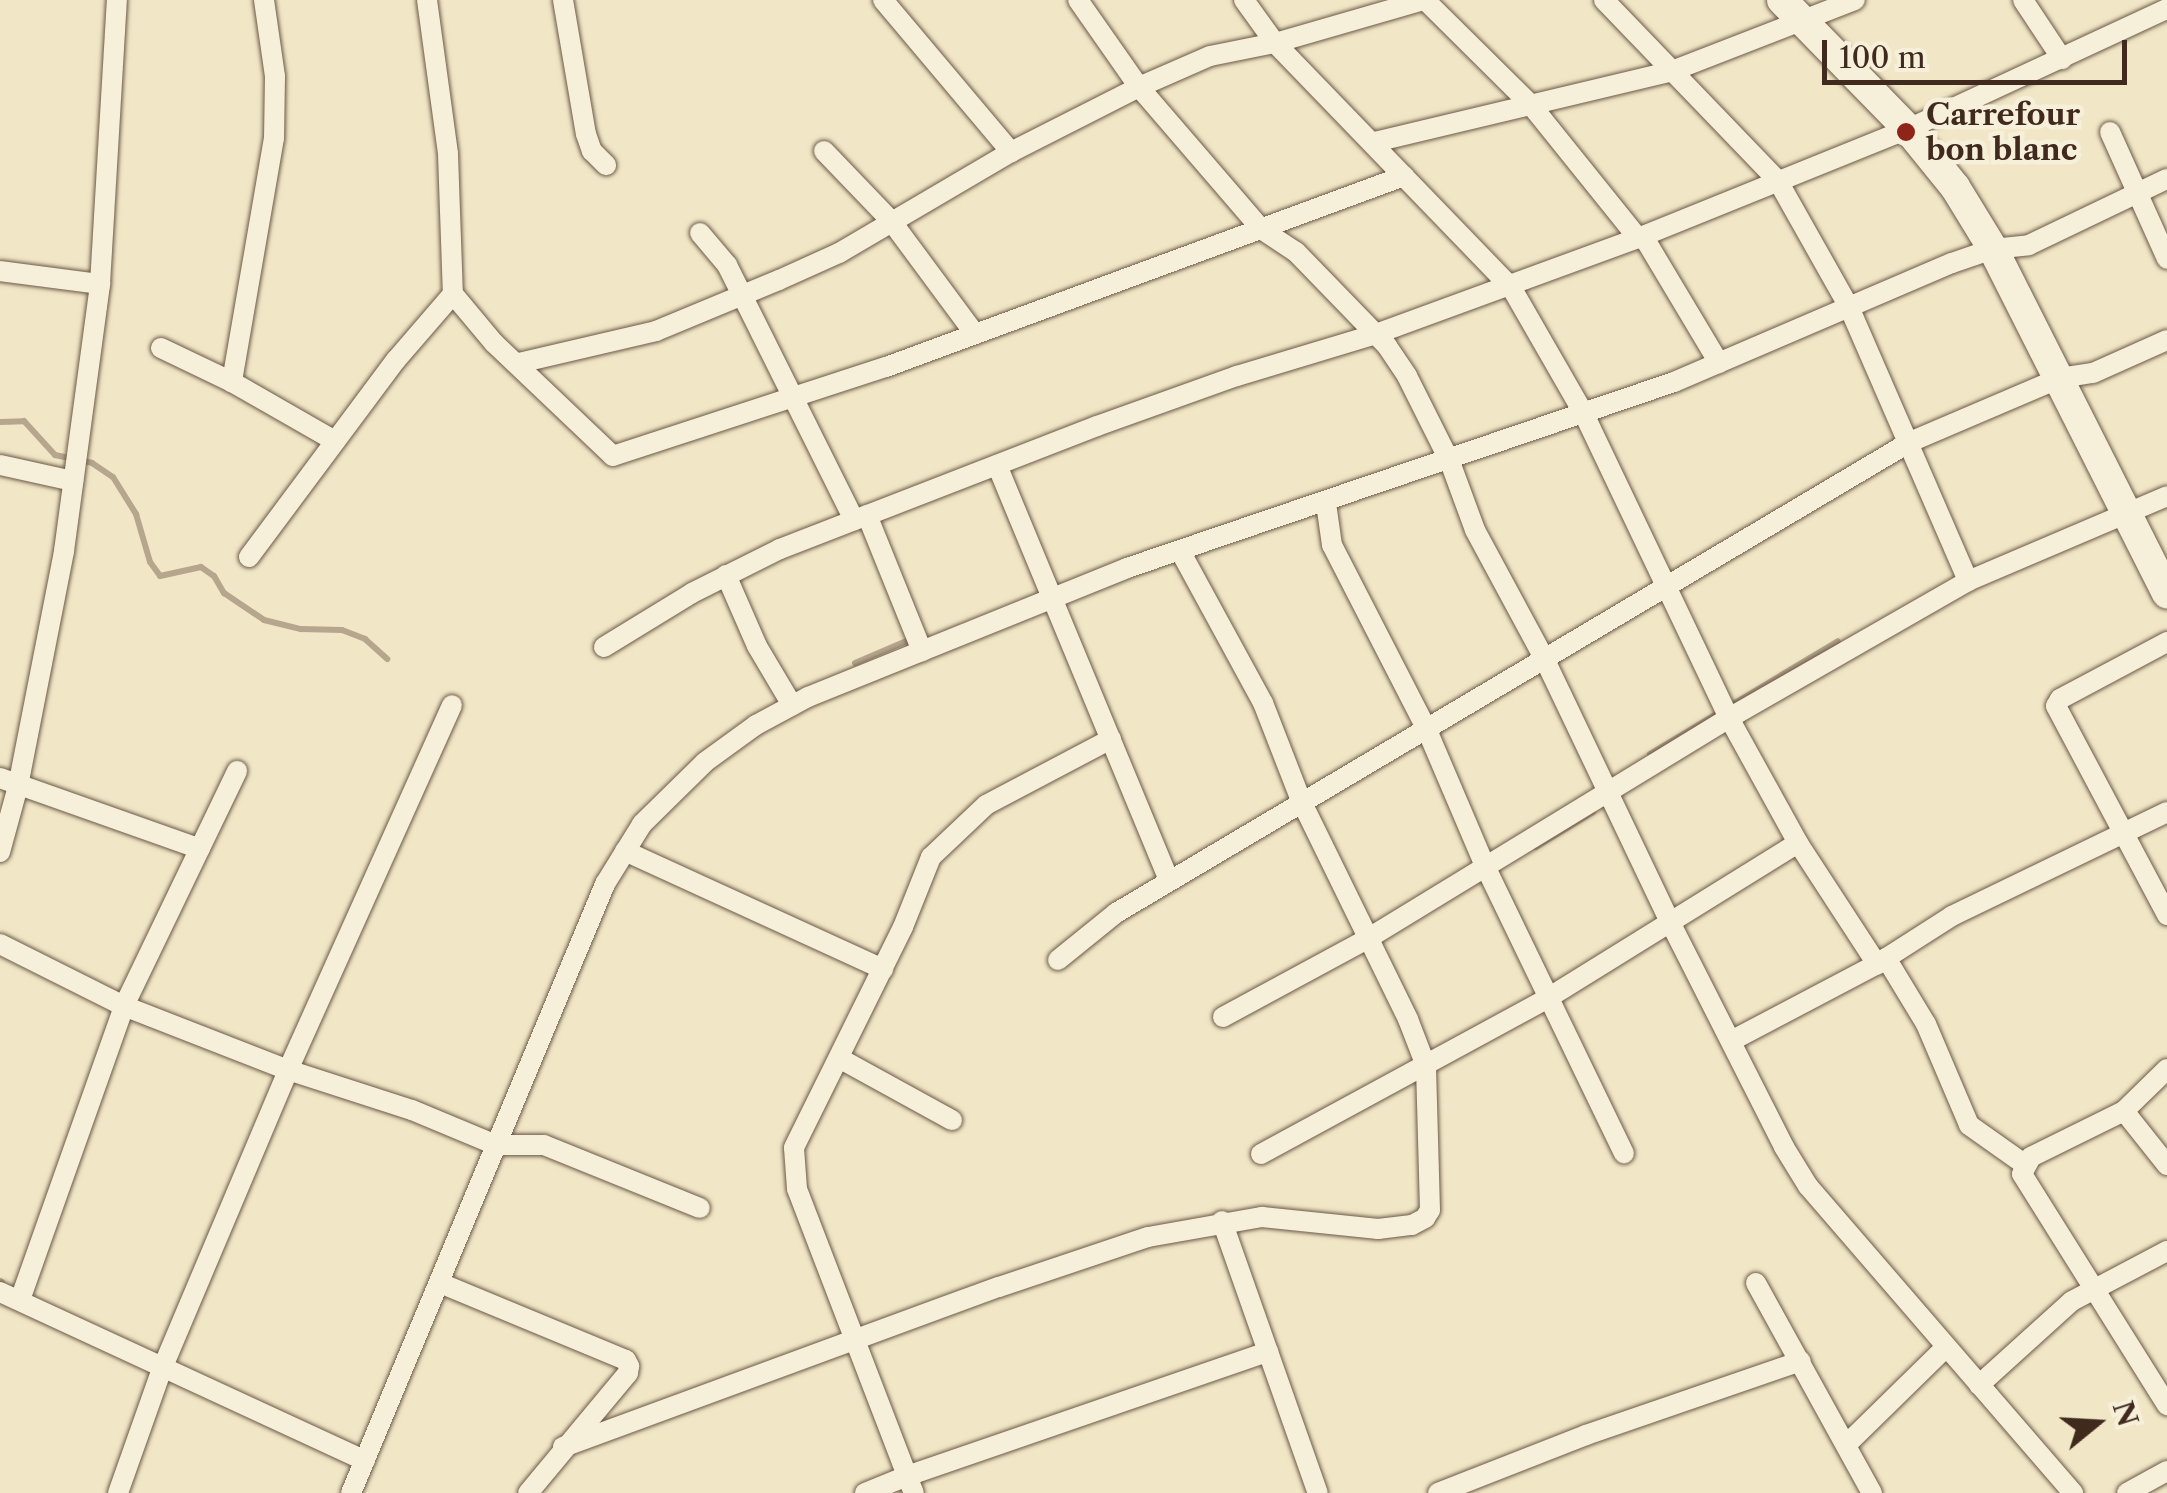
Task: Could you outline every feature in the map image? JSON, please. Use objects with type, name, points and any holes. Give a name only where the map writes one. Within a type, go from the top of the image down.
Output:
[{"type":"main road","points":[[1792,10],[1908,129],[1949,178],[1993,249],[2167,594]]},
{"type":"street","points":[[0,852],[9,782],[64,550],[100,284],[117,0]]},
{"type":"street","points":[[232,382],[274,138],[275,76],[264,0]]},
{"type":"street","points":[[427,0],[448,154],[453,294],[494,343],[613,456],[975,334],[1404,176]]},
{"type":"street","points":[[563,0],[586,134],[592,151],[606,165]]},
{"type":"street","points":[[883,0],[1011,152]]},
{"type":"street","points":[[1078,0],[1139,87],[1261,229],[1296,252],[1376,334],[1407,376],[1450,462],[1475,530],[1545,660],[1670,922],[1808,1186],[2073,1493]]},
{"type":"street","points":[[1244,0],[1275,43],[1511,287],[1584,414],[1729,718],[1798,843],[1926,1024],[1969,1124],[2024,1164]]},
{"type":"street","points":[[519,363],[656,330],[740,296],[839,252],[1011,152],[1210,56],[1275,43],[1424,0],[1532,104],[1640,237],[1719,363]]},
{"type":"street","points":[[1604,0],[1778,181],[1849,307],[1968,581]]},
{"type":"street","points":[[1374,142],[1672,71],[1792,10],[1854,0]]},
{"type":"street","points":[[2023,0],[2062,59]]},
{"type":"street","points":[[604,647],[726,576],[860,518],[1237,376],[1376,334],[1640,237],[1908,129],[2167,9]]},
{"type":"street","points":[[2110,132],[2167,259]]},
{"type":"street","points":[[824,151],[892,222],[975,334]]},
{"type":"street","points":[[351,1493],[605,884],[670,793],[704,762],[792,705],[922,650],[1180,551],[1450,462],[1719,363],[1993,249],[2029,245],[2167,179]]},
{"type":"street","points":[[700,233],[727,265],[791,397],[860,518],[922,650]]},
{"type":"street","points":[[0,271],[100,284]]},
{"type":"street","points":[[249,556],[453,294]]},
{"type":"street","points":[[1058,960],[1116,913],[1545,660],[1664,584],[1910,442],[2060,378],[2093,373],[2167,340]]},
{"type":"street","points":[[161,348],[232,382],[335,442]]},
{"type":"street","points":[[0,465],[73,482]]},
{"type":"street","points":[[997,465],[1169,881]]},
{"type":"street","points":[[1223,1017],[1366,939],[1729,718],[1968,581],[2167,496]]},
{"type":"street","points":[[1326,503],[1332,545],[1427,730],[1486,868],[1624,1153]]},
{"type":"street","points":[[563,1447],[999,1286],[1148,1237],[1262,1217],[1378,1229],[1412,1225],[1425,1218],[1430,1210],[1426,1066],[1408,1019],[1302,803],[1263,703],[1180,551]]},
{"type":"street","points":[[726,576],[757,646],[792,705]]},
{"type":"street","points":[[2167,642],[2060,698],[2056,706],[2167,915]]},
{"type":"street","points":[[118,1493],[162,1369],[288,1070],[452,705]]},
{"type":"street","points":[[910,1485],[797,1189],[794,1148],[883,969],[931,857],[986,804],[1111,739]]},
{"type":"street","points":[[20,1300],[124,1006],[237,771]]},
{"type":"street","points":[[9,782],[200,849]]},
{"type":"street","points":[[1733,1040],[1881,961],[1952,916],[2167,812]]},
{"type":"street","points":[[1261,1154],[1548,998],[1798,843]]},
{"type":"street","points":[[626,852],[883,969]]},
{"type":"street","points":[[0,944],[124,1006],[288,1070],[412,1110],[496,1145],[544,1145],[700,1208]]},
{"type":"street","points":[[839,1058],[952,1120]]},
{"type":"street","points":[[2024,1164],[2124,1110],[2167,1069]]},
{"type":"street","points":[[2124,1110],[2167,1165]]},
{"type":"street","points":[[2024,1164],[2022,1174],[2167,1406]]},
{"type":"street","points":[[1222,1221],[1318,1493]]},
{"type":"street","points":[[1978,1385],[2058,1312],[2167,1250]]},
{"type":"street","points":[[440,1283],[626,1360],[628,1373],[528,1493]]},
{"type":"street","points":[[1756,1283],[1872,1493]]},
{"type":"street","points":[[0,1292],[365,1460]]},
{"type":"street","points":[[1847,1444],[1946,1347]]},
{"type":"street","points":[[865,1493],[910,1485],[1268,1352]]},
{"type":"street","points":[[1438,1493],[1586,1435],[1801,1361]]},
{"type":"street","points":[[2127,1493],[2167,1471]]},
{"type":"waterway","points":[[0,422],[24,421],[55,455],[92,463],[113,477],[136,514],[150,562],[160,576],[201,567],[214,576],[224,593],[264,620],[301,629],[342,630],[365,639],[387,659]]},
{"type":"waterway","points":[[855,663],[911,639]]},
{"type":"waterway","points":[[1650,754],[1838,641]]},
{"type":"waterway","points":[[1536,847],[1593,812]]},
{"type":"place","name":"Carrefour bon blanc","points":[[1906,132]]}]
